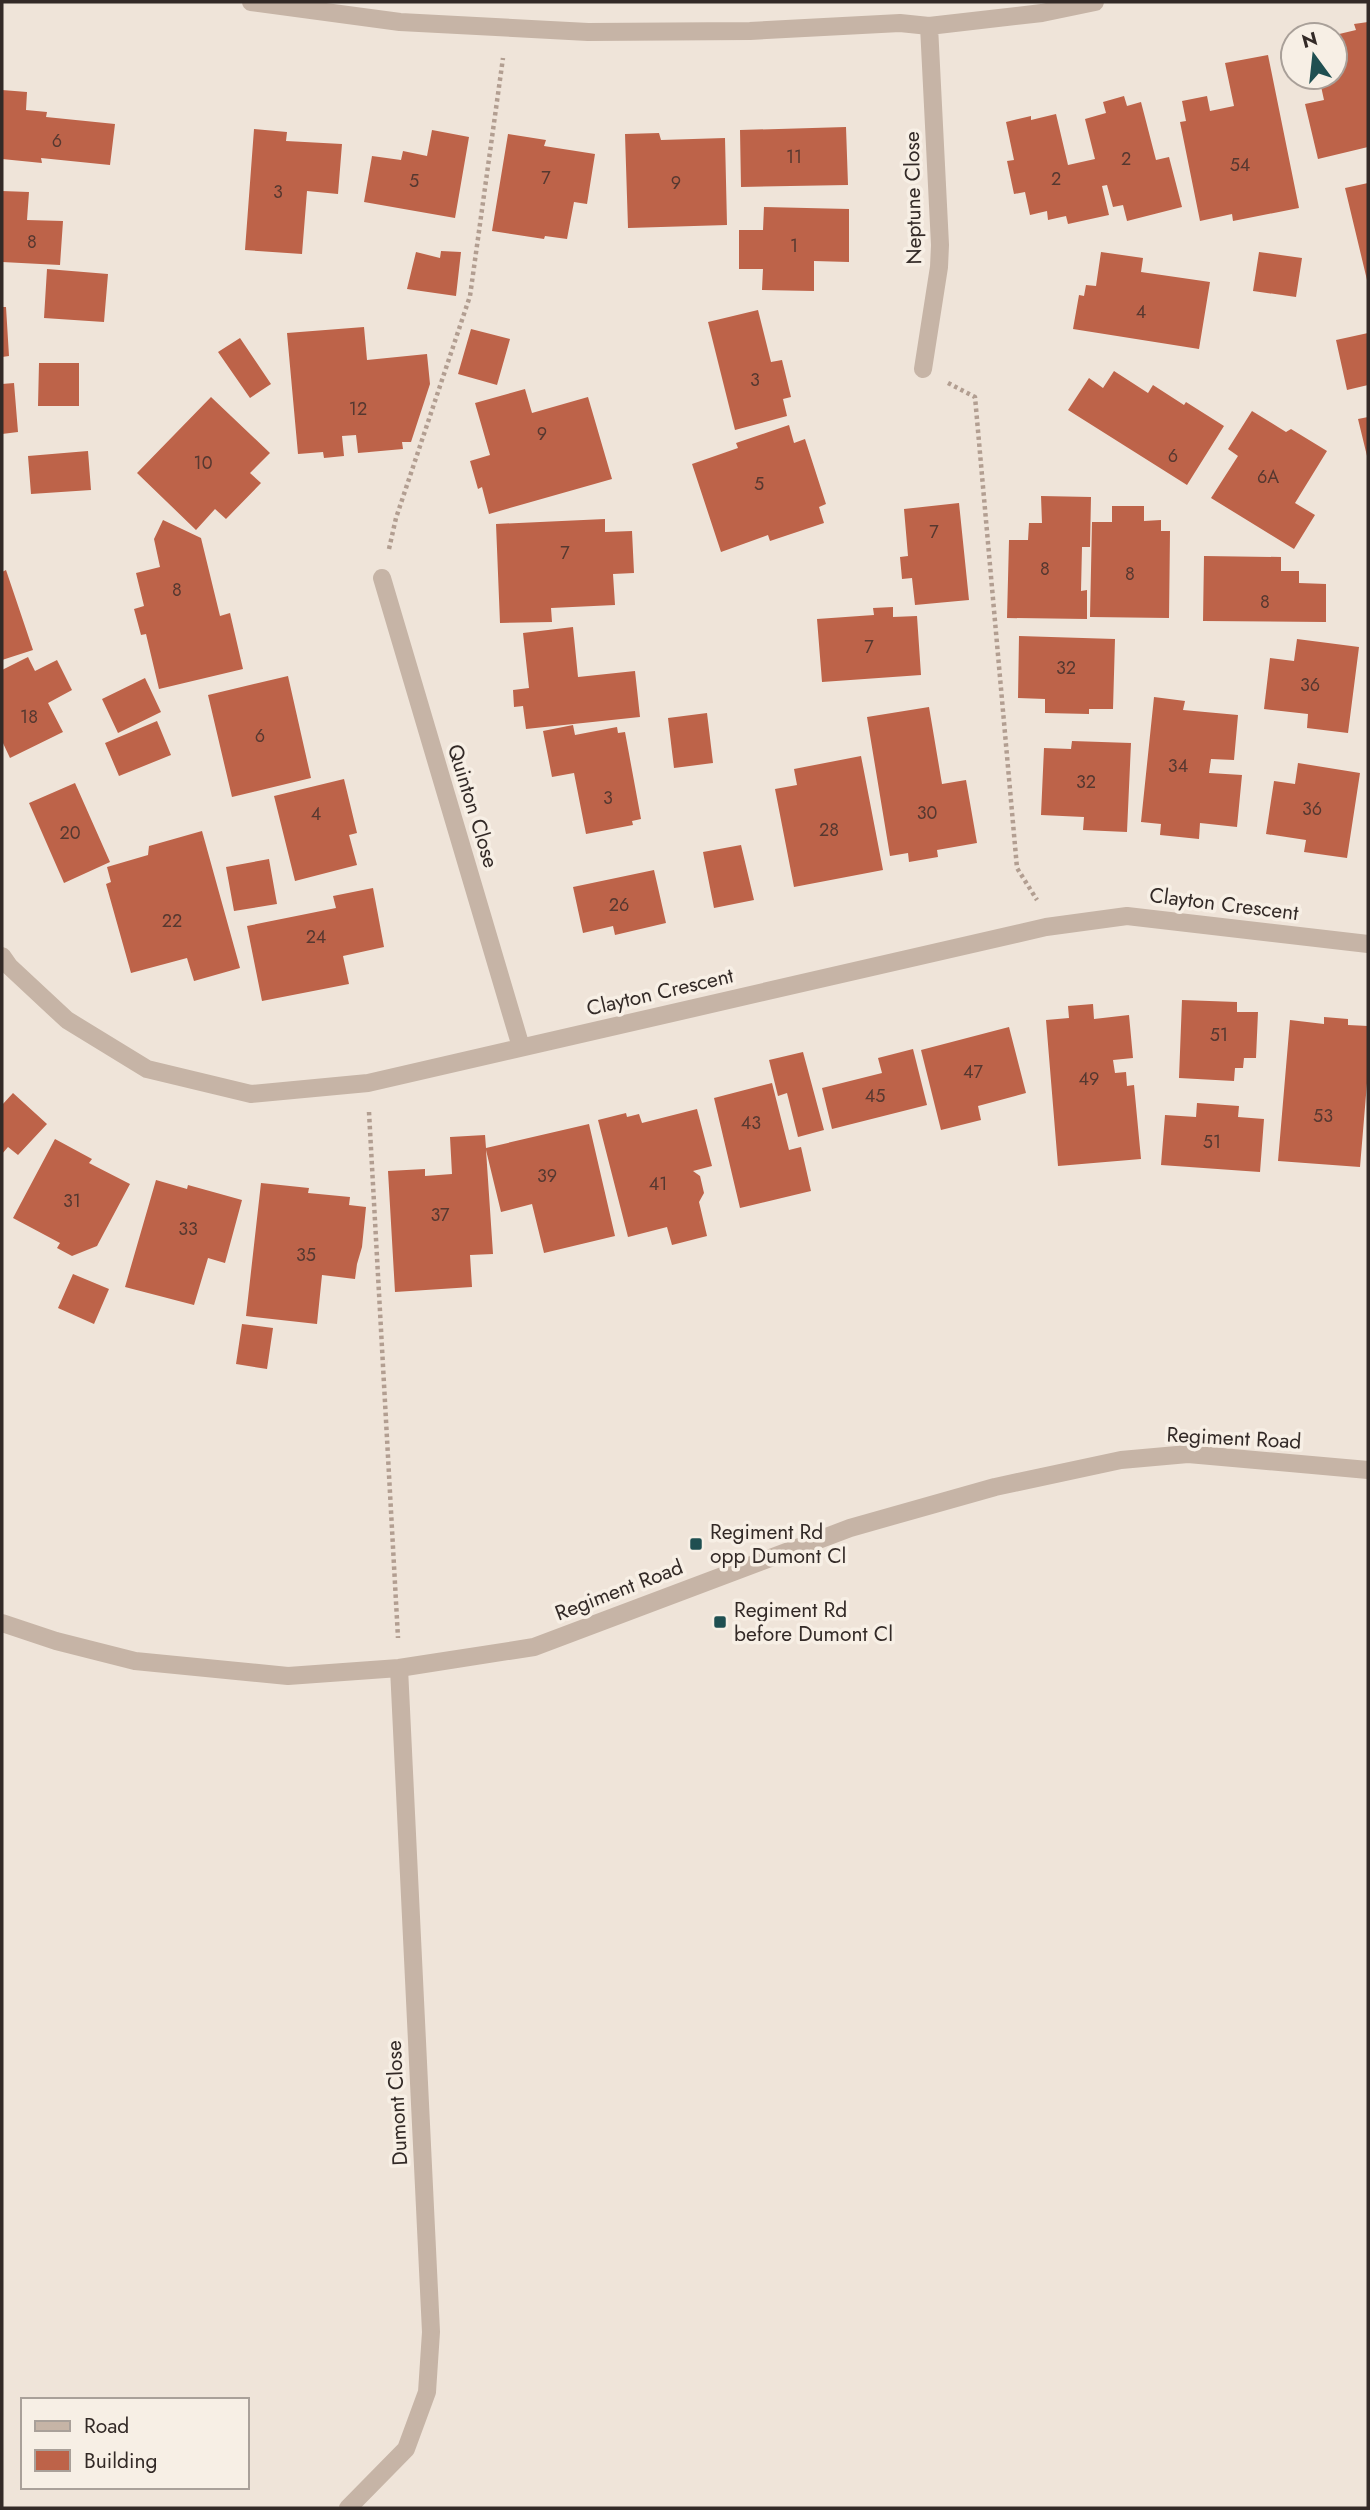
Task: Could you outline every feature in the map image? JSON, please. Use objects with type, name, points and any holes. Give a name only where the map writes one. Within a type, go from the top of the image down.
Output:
[{"type":"street","points":[[251,2],[400,22],[587,32],[750,31],[900,23],[929,26],[1042,13],[1095,2]]},
{"type":"street","name":"Neptune Close","points":[[923,369],[940,245],[929,26]]},
{"type":"street","name":"Quinton Close","points":[[382,578],[522,1047]]},
{"type":"street","name":"Clayton Crescent","points":[[2,956],[9,966],[67,1020],[146,1069],[251,1094],[368,1083],[1046,927],[1127,916],[1368,944]]},
{"type":"street","name":"Regiment Road","points":[[2,1623],[56,1641],[135,1661],[288,1676],[399,1668],[534,1647],[850,1528],[995,1487],[1121,1460],[1188,1454],[1368,1470]]},
{"type":"street","name":"Dumont Close","points":[[348,2508],[406,2449],[428,2392],[431,2318],[399,1668]]},
{"type":"path","points":[[382,578],[396,518],[470,296],[508,29]]},
{"type":"path","points":[[923,369],[975,397],[1017,868],[1036,897],[1046,927]]},
{"type":"path","points":[[368,1083],[399,1668]]},
{"type":"building","points":[[1368,22],[1368,147],[1318,159],[1305,104],[1324,100],[1322,91],[1349,91],[1349,32],[1356,30],[1354,24]]},
{"type":"building","points":[[1268,55],[1299,208],[1233,221],[1232,214],[1200,221],[1180,122],[1186,121],[1182,101],[1207,96],[1210,111],[1234,106],[1225,63]]},
{"type":"building","points":[[2,90],[27,92],[26,110],[47,112],[46,117],[115,124],[110,165],[41,158],[42,163],[2,159]]},
{"type":"building","points":[[1124,96],[1127,106],[1141,102],[1156,160],[1169,157],[1182,207],[1127,221],[1123,205],[1113,207],[1107,185],[1102,186],[1109,215],[1068,224],[1066,216],[1048,220],[1047,211],[1030,215],[1025,192],[1014,194],[1007,161],[1014,160],[1006,122],[1056,114],[1068,165],[1095,159],[1085,119],[1106,113],[1103,102]]},
{"type":"building","points":[[846,127],[848,185],[741,187],[740,130]]},
{"type":"building","points":[[254,129],[287,132],[286,141],[342,144],[338,194],[307,191],[302,254],[245,250]]},
{"type":"building","points":[[432,130],[469,137],[455,218],[364,202],[372,156],[401,160],[403,151],[427,156]]},
{"type":"building","points":[[659,133],[661,140],[725,138],[727,225],[628,228],[625,134]]},
{"type":"building","points":[[508,134],[546,140],[544,146],[595,154],[587,204],[574,202],[567,239],[545,236],[544,239],[492,231]]},
{"type":"building","points":[[1368,183],[1368,279],[1367,280],[1345,188]]},
{"type":"building","points":[[2,191],[29,192],[27,220],[63,221],[60,265],[2,262]]},
{"type":"building","points":[[764,207],[849,209],[849,262],[814,261],[814,291],[762,290],[763,269],[739,269],[739,230],[763,230]]},
{"type":"building","points":[[441,251],[461,252],[456,296],[407,289],[416,252],[440,258]]},
{"type":"building","points":[[1101,252],[1143,258],[1141,272],[1210,282],[1199,349],[1073,329],[1079,295],[1084,296],[1086,285],[1096,286]]},
{"type":"building","points":[[1259,252],[1302,258],[1296,297],[1253,291]]},
{"type":"building","points":[[47,269],[108,274],[104,322],[44,318]]},
{"type":"building","points":[[2,307],[6,307],[9,356],[2,357]]},
{"type":"building","points":[[758,310],[771,362],[782,360],[791,397],[783,399],[787,416],[735,430],[708,322]]},
{"type":"building","points":[[364,327],[367,360],[427,354],[430,384],[411,442],[402,442],[403,449],[358,453],[356,435],[342,436],[344,456],[324,458],[323,452],[298,454],[287,333]]},
{"type":"building","points":[[471,329],[510,339],[497,385],[458,374]]},
{"type":"building","points":[[1368,333],[1368,385],[1347,390],[1336,340]]},
{"type":"building","points":[[240,338],[271,384],[250,398],[218,352]]},
{"type":"building","points":[[39,363],[79,363],[79,406],[38,406]]},
{"type":"building","points":[[1114,371],[1148,393],[1153,385],[1224,426],[1187,485],[1068,410],[1089,378],[1103,388]]},
{"type":"building","points":[[14,383],[18,432],[2,434],[2,384]]},
{"type":"building","points":[[525,389],[532,413],[588,397],[612,479],[489,514],[482,487],[478,489],[470,461],[490,455],[475,403]]},
{"type":"building","points":[[211,397],[270,453],[250,473],[261,483],[226,519],[215,509],[196,530],[137,473]]},
{"type":"building","points":[[1252,411],[1286,432],[1291,429],[1327,451],[1295,503],[1315,515],[1294,549],[1211,498],[1238,456],[1228,449]]},
{"type":"building","points":[[1368,417],[1368,456],[1367,456],[1358,419]]},
{"type":"building","points":[[789,425],[794,443],[805,439],[826,504],[819,507],[824,523],[770,541],[768,535],[721,552],[692,464],[738,448],[736,443]]},
{"type":"building","points":[[88,451],[91,490],[31,494],[28,456]]},
{"type":"building","points":[[1041,496],[1091,497],[1090,547],[1082,547],[1081,591],[1087,590],[1087,619],[1007,618],[1009,540],[1028,540],[1029,523],[1042,523]]},
{"type":"building","points":[[959,503],[969,600],[915,605],[912,578],[902,579],[900,557],[908,556],[904,509]]},
{"type":"building","points":[[1112,506],[1144,506],[1144,521],[1161,520],[1161,531],[1170,531],[1169,618],[1090,617],[1092,522],[1112,522]]},
{"type":"building","points":[[605,519],[605,532],[632,531],[634,573],[613,574],[615,605],[551,608],[552,622],[500,623],[496,524]]},
{"type":"building","points":[[163,520],[201,538],[220,616],[230,613],[243,669],[159,689],[146,634],[141,635],[134,609],[144,606],[136,573],[160,567],[154,539]]},
{"type":"building","points":[[1204,556],[1281,557],[1281,571],[1299,571],[1299,583],[1326,584],[1326,622],[1203,621]]},
{"type":"building","points":[[6,570],[33,650],[2,660],[2,572]]},
{"type":"building","points":[[893,607],[893,617],[917,616],[921,675],[822,682],[817,619],[874,615],[873,608]]},
{"type":"building","points":[[573,627],[578,677],[635,671],[640,717],[526,729],[523,706],[514,707],[513,690],[529,688],[523,633]]},
{"type":"building","points":[[1019,636],[1115,639],[1113,709],[1089,709],[1089,714],[1045,713],[1045,699],[1018,698]]},
{"type":"building","points":[[1297,639],[1359,647],[1348,733],[1307,728],[1308,714],[1264,709],[1270,658],[1294,661]]},
{"type":"building","points":[[28,657],[35,671],[57,660],[72,690],[48,703],[63,732],[10,758],[2,741],[2,670]]},
{"type":"building","points":[[288,676],[311,778],[232,797],[208,695]]},
{"type":"building","points":[[145,678],[161,712],[118,733],[102,699]]},
{"type":"building","points":[[1154,697],[1185,701],[1183,710],[1238,715],[1234,760],[1211,759],[1209,773],[1242,775],[1237,827],[1200,823],[1199,839],[1160,835],[1161,824],[1141,822]]},
{"type":"building","points":[[929,707],[942,784],[966,780],[977,843],[937,850],[938,857],[909,862],[908,853],[890,856],[867,717]]},
{"type":"building","points":[[707,713],[713,763],[674,768],[668,718]]},
{"type":"building","points":[[157,721],[171,755],[119,776],[105,743]]},
{"type":"building","points":[[573,725],[575,735],[617,727],[618,733],[625,732],[641,819],[632,821],[633,825],[586,834],[574,773],[552,777],[543,731]]},
{"type":"building","points":[[1072,741],[1131,743],[1127,832],[1083,830],[1084,817],[1041,815],[1044,748],[1071,749]]},
{"type":"building","points":[[861,756],[883,870],[794,887],[775,789],[797,785],[794,769]]},
{"type":"building","points":[[1298,763],[1360,773],[1347,858],[1304,852],[1306,840],[1266,834],[1274,781],[1295,784]]},
{"type":"building","points":[[344,779],[357,833],[349,835],[357,865],[295,881],[274,796]]},
{"type":"building","points":[[75,783],[110,862],[64,883],[29,803]]},
{"type":"building","points":[[202,831],[240,968],[194,981],[187,958],[131,973],[106,884],[111,882],[107,867],[148,855],[149,846]]},
{"type":"building","points":[[741,845],[754,900],[714,908],[703,852]]},
{"type":"building","points":[[269,859],[277,904],[234,911],[226,867]]},
{"type":"building","points":[[654,870],[666,923],[615,935],[613,926],[583,933],[573,887]]},
{"type":"building","points":[[373,888],[384,947],[343,956],[349,984],[262,1001],[247,926],[336,908],[333,896]]},
{"type":"building","points":[[1182,1000],[1237,1002],[1237,1012],[1258,1012],[1256,1058],[1244,1058],[1243,1068],[1235,1068],[1234,1081],[1179,1078]]},
{"type":"building","points":[[1093,1004],[1094,1019],[1129,1015],[1133,1058],[1113,1060],[1115,1073],[1126,1072],[1127,1086],[1134,1085],[1141,1159],[1058,1166],[1046,1020],[1069,1018],[1068,1006]]},
{"type":"building","points":[[1324,1017],[1348,1019],[1348,1025],[1368,1026],[1368,1071],[1360,1167],[1278,1161],[1290,1020],[1324,1024]]},
{"type":"building","points":[[1009,1027],[1026,1093],[978,1106],[981,1120],[941,1130],[921,1050]]},
{"type":"building","points":[[913,1049],[927,1105],[832,1129],[822,1088],[882,1073],[878,1058]]},
{"type":"building","points":[[803,1052],[824,1130],[798,1137],[787,1093],[778,1096],[769,1060]]},
{"type":"building","points":[[772,1083],[789,1150],[801,1147],[811,1191],[740,1208],[714,1098]]},
{"type":"building","points":[[13,1093],[47,1124],[18,1155],[8,1147],[2,1154],[2,1105]]},
{"type":"building","points":[[1197,1103],[1239,1106],[1238,1117],[1264,1119],[1260,1172],[1161,1165],[1165,1115],[1196,1117]]},
{"type":"building","points":[[697,1109],[712,1166],[693,1171],[700,1176],[704,1193],[699,1202],[707,1236],[672,1245],[667,1227],[628,1237],[598,1120],[626,1113],[627,1117],[639,1114],[642,1123]]},
{"type":"building","points":[[589,1124],[615,1236],[544,1253],[532,1204],[501,1212],[486,1150],[493,1254],[470,1255],[472,1287],[395,1292],[388,1171],[425,1169],[425,1176],[452,1174],[450,1137],[485,1135],[486,1148]]},
{"type":"building","points":[[55,1139],[92,1159],[89,1163],[130,1184],[97,1246],[72,1256],[57,1248],[60,1243],[13,1218]]},
{"type":"building","points":[[156,1180],[187,1189],[188,1185],[242,1200],[225,1263],[208,1258],[194,1305],[125,1287]]},
{"type":"building","points":[[261,1183],[309,1188],[308,1193],[350,1197],[349,1205],[366,1207],[355,1279],[322,1275],[317,1324],[246,1316]]},
{"type":"building","points":[[73,1274],[109,1289],[94,1324],[58,1308]]},
{"type":"building","points":[[242,1324],[273,1328],[267,1369],[236,1364]]},
{"type":"place","name":"Regiment Rd opp Dumont Cl","points":[[696,1544]]},
{"type":"place","name":"Regiment Rd before Dumont Cl","points":[[720,1622]]}]
